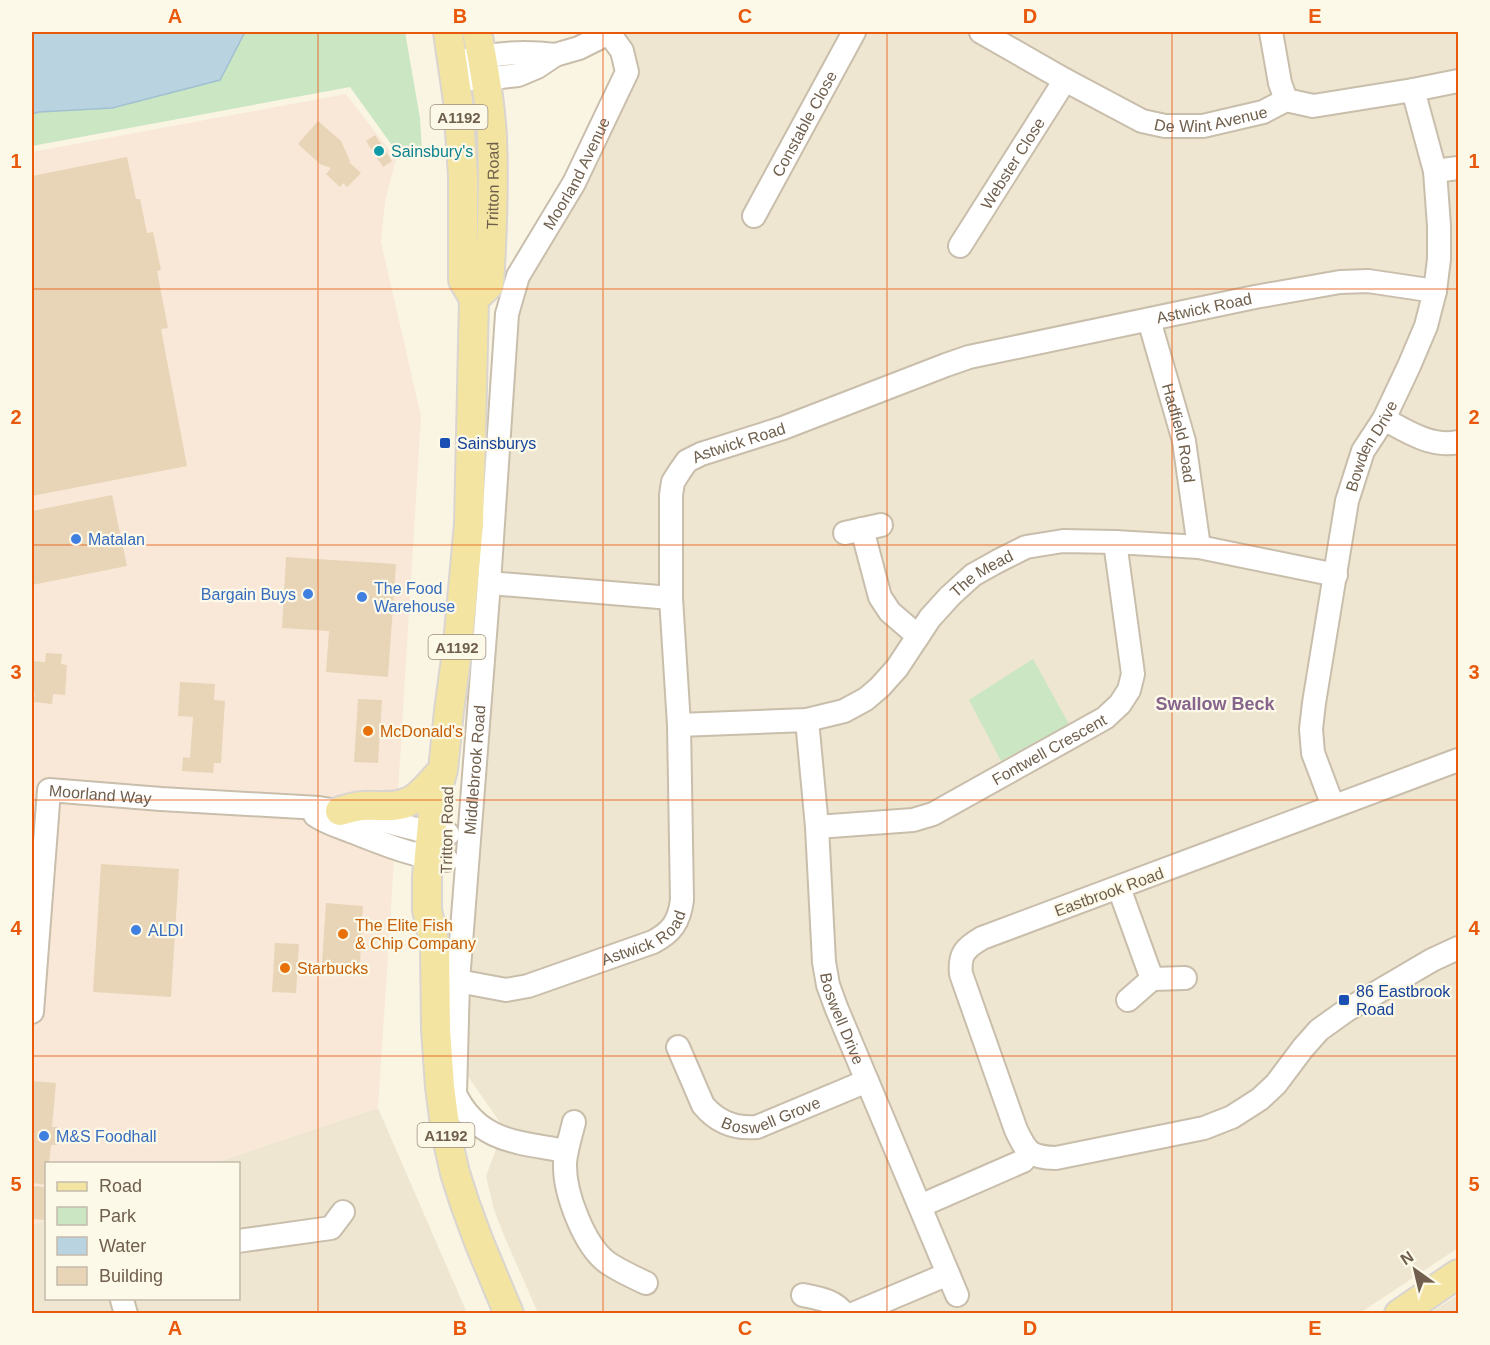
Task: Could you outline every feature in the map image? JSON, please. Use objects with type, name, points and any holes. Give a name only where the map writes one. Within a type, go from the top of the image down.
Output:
[{"type":"main road","name":"Tritton Road","points":[[448,32],[454,71],[463,176],[458,226],[463,280],[474,299],[469,524],[443,770],[434,802],[439,846],[427,877],[427,909],[435,945],[436,1029],[446,1133],[465,1204],[509,1314]]},
{"type":"main road","name":"Tritton Road","points":[[474,299],[489,285],[493,219],[492,136],[481,56]]},
{"type":"main road","points":[[458,226],[479,202],[478,161],[492,136]]},
{"type":"main road","points":[[340,811],[351,807],[403,804],[413,800],[443,770]]},
{"type":"main road","points":[[1399,1314],[1458,1275]]},
{"type":"street","name":"Moorland Avenue","points":[[481,56],[534,52],[555,55],[579,48],[610,32],[622,51],[627,72],[574,183],[518,276],[507,314]]},
{"type":"street","name":"Constable Close","points":[[754,216],[854,32]]},
{"type":"street","name":"De Wint Avenue","points":[[981,32],[1142,121],[1165,126],[1203,126],[1263,112],[1286,100],[1313,106],[1458,81]]},
{"type":"street","points":[[1270,32],[1280,83],[1286,100]]},
{"type":"street","points":[[454,71],[481,56]]},
{"type":"street","name":"Webster Close","points":[[960,246],[1065,80]]},
{"type":"street","name":"Bowden Drive","points":[[1332,806],[1313,753],[1311,729],[1347,501],[1363,451],[1384,419],[1426,326],[1435,291],[1439,259],[1435,171],[1413,90]]},
{"type":"street","points":[[1435,171],[1458,168]]},
{"type":"street","name":"Astwick Road","points":[[458,981],[506,990],[528,986],[652,942],[665,935],[675,925],[681,912],[679,724],[671,598],[671,495],[673,482],[687,461],[701,454],[783,428],[969,357],[1256,297],[1340,282],[1368,282],[1435,291]]},
{"type":"street","name":"Middlebrook Road","points":[[507,314],[458,981],[455,1094],[471,1118],[483,1130],[501,1138],[566,1151]]},
{"type":"street","name":"Hadfield Road","points":[[1149,320],[1184,441],[1199,547]]},
{"type":"street","points":[[1384,419],[1410,433],[1434,442],[1458,442]]},
{"type":"street","points":[[863,529],[880,597],[890,612],[918,636]]},
{"type":"street","name":"The Mead","points":[[679,724],[807,720],[844,711],[866,699],[880,687],[897,668],[930,618],[973,575],[1026,548],[1063,541],[1199,547],[1336,575]]},
{"type":"street","name":"Fontwell Crescent","points":[[817,827],[913,820],[933,814],[1105,718],[1120,704],[1129,690],[1133,674],[1115,542]]},
{"type":"street","points":[[489,583],[671,598]]},
{"type":"street","name":"Boswell Drive","points":[[807,720],[817,827],[824,962],[828,985],[957,1295]]},
{"type":"street","name":"Eastbrook Road","points":[[1030,1153],[1016,1130],[961,974],[960,962],[964,952],[971,945],[982,938],[1458,760]]},
{"type":"street","name":"Moorland Way","points":[[32,1012],[49,790],[161,799],[256,803],[340,811],[439,846]]},
{"type":"street","name":"Moorland Way","points":[[304,807],[318,818],[390,846],[439,846]]},
{"type":"street","points":[[1119,888],[1152,979]]},
{"type":"street","points":[[920,1206],[1023,1161],[1030,1153],[1056,1158],[1204,1128],[1232,1117],[1260,1099],[1276,1084],[1319,1030],[1347,1010],[1432,960],[1458,948]]},
{"type":"street","points":[[1128,1000],[1152,979],[1185,978]]},
{"type":"street","name":"Boswell Grove","points":[[678,1047],[703,1105],[717,1118],[746,1128],[757,1127],[867,1081]]},
{"type":"street","points":[[574,1122],[566,1151],[566,1183],[583,1230],[596,1253],[608,1263],[646,1283]]},
{"type":"street","points":[[240,1241],[339,1228]]},
{"type":"street","points":[[853,1314],[948,1274]]},
{"type":"street","points":[[802,1295],[829,1302],[842,1310],[844,1314]]},
{"type":"shaded area","points":[[611,32],[1458,32],[1458,1248],[1360,1313],[538,1313],[494,1210],[486,1176],[498,1144],[499,1121],[467,1075],[471,965],[470,827],[507,314],[627,72]]},
{"type":"shaded area","points":[[346,94],[396,159],[385,202],[381,242],[421,416],[378,1108],[217,1162],[45,1162],[45,1220],[32,1225],[32,152]]},
{"type":"shaded area","points":[[378,1108],[467,1313],[32,1313],[32,1225],[45,1220],[45,1300],[240,1300],[240,1162],[217,1162]]},
{"type":"shaded area","points":[[1458,1295],[1458,1313],[1430,1313]]},
{"type":"green space","points":[[245,32],[405,32],[420,118],[422,152],[394,148],[350,87],[32,146],[32,114],[219,80]]},
{"type":"green space","points":[[1033,659],[1069,724],[1001,761],[969,700]]},
{"type":"water","points":[[32,32],[245,32],[220,80],[112,108],[32,114]]},
{"type":"building","points":[[318,121],[341,141],[349,162],[361,173],[347,187],[343,183],[340,187],[326,174],[331,168],[320,164],[298,144]]},
{"type":"building","name":"Sainsbury's","points":[[375,135],[392,161],[383,167],[366,141]]},
{"type":"building","points":[[127,157],[136,199],[140,199],[147,233],[153,232],[161,270],[157,271],[168,328],[161,329],[187,466],[32,496],[32,176]]},
{"type":"building","name":"Matalan","points":[[112,495],[127,566],[32,585],[32,511]]},
{"type":"building","name":"The Food Warehouse","points":[[286,557],[396,564],[388,677],[326,672],[329,631],[282,628]]},
{"type":"building","points":[[46,653],[62,654],[61,664],[67,665],[65,695],[53,694],[52,704],[34,702],[35,692],[32,691],[32,661],[45,662]]},
{"type":"building","points":[[180,682],[215,684],[214,700],[225,701],[221,763],[214,763],[213,773],[182,771],[183,757],[190,758],[193,717],[178,716]]},
{"type":"building","name":"McDonald's","points":[[358,699],[382,700],[378,763],[354,762]]},
{"type":"building","name":"ALDI","points":[[101,864],[179,869],[171,997],[93,992]]},
{"type":"building","name":"The Elite Fish & Chip Company","points":[[326,903],[363,906],[360,965],[322,963]]},
{"type":"building","name":"Starbucks","points":[[275,943],[299,944],[296,993],[272,992]]},
{"type":"building","name":"M&S Foodhall","points":[[32,1081],[56,1083],[52,1127],[58,1127],[57,1145],[51,1145],[49,1162],[45,1162],[45,1185],[32,1183]]},
{"type":"building","points":[[32,1186],[45,1187],[45,1220],[32,1219]]},
{"type":"place","name":"Sainsbury's","points":[[379,151]]},
{"type":"place","name":"Sainsburys","points":[[445,443]]},
{"type":"place","name":"Matalan","points":[[76,539]]},
{"type":"place","name":"Bargain Buys","points":[[308,594]]},
{"type":"place","name":"The Food Warehouse","points":[[362,597]]},
{"type":"place","name":"McDonald's","points":[[368,731]]},
{"type":"place","name":"ALDI","points":[[136,930]]},
{"type":"place","name":"The Elite Fish & Chip Company","points":[[343,934]]},
{"type":"place","name":"Starbucks","points":[[285,968]]},
{"type":"place","name":"86 Eastbrook Road","points":[[1344,1000]]},
{"type":"place","name":"M&S Foodhall","points":[[44,1136]]},
{"type":"district","name":"Swallow Beck","points":[[1215,704]]}]
